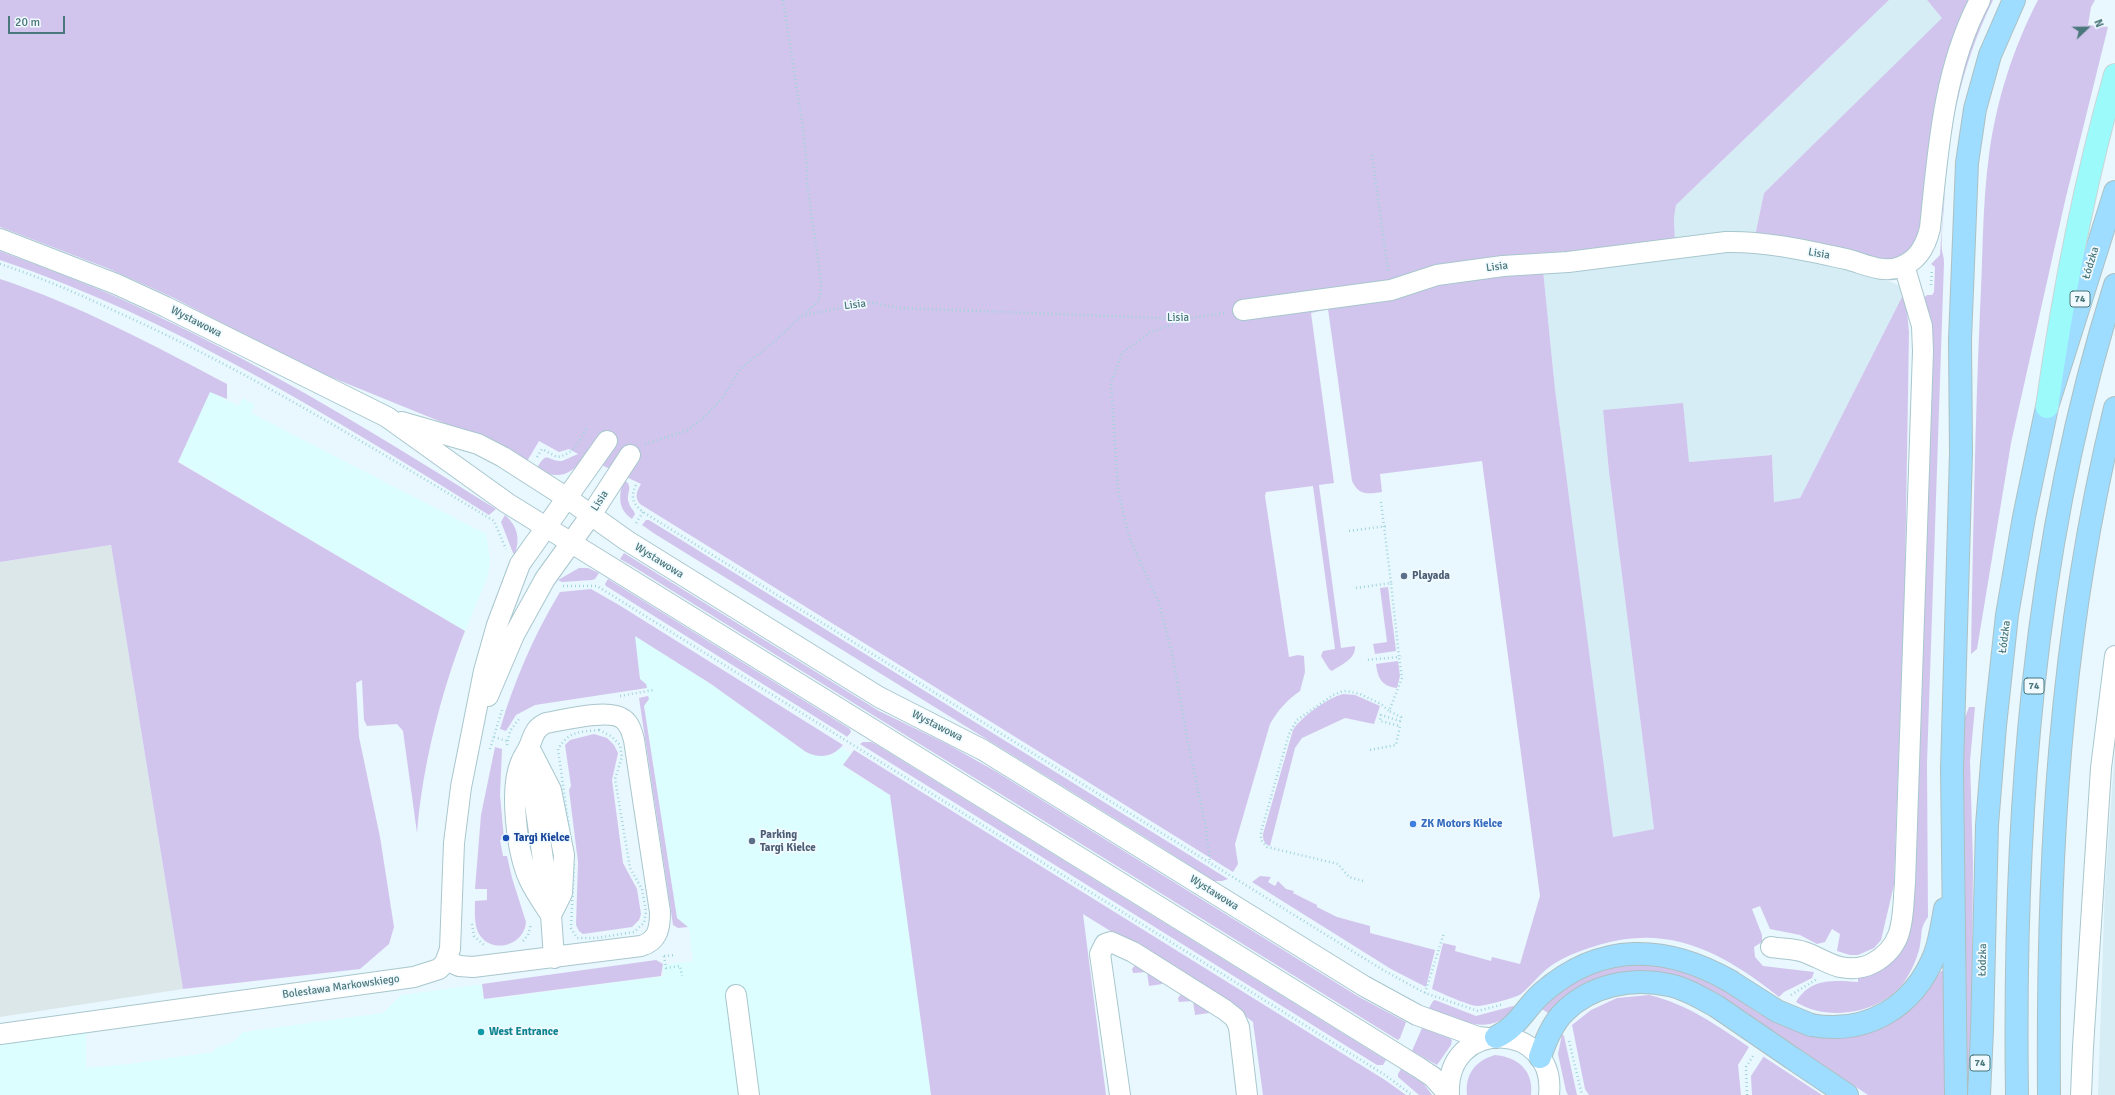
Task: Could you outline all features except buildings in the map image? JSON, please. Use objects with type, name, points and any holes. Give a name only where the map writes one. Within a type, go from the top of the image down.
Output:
[{"type":"highway","points":[[2047,406],[2061,307],[2086,185],[2115,75]]},
{"type":"main road","points":[[1956,1095],[1952,867],[1952,769],[1961,453],[1960,340],[1967,163],[1975,109],[1990,55],[2014,0]]},
{"type":"main road","name":"Łódzka","points":[[1979,1095],[1982,1031],[1986,840],[1996,718],[2010,600],[2047,406],[2115,192]]},
{"type":"main road","name":"74","points":[[2018,1095],[2017,960],[2019,864],[2027,754],[2039,638],[2052,551],[2072,449],[2086,390],[2115,286]]},
{"type":"main road","points":[[2049,1095],[2049,931],[2059,743],[2072,632],[2084,556],[2115,408]]},
{"type":"main road","points":[[1491,1037],[1519,1020],[1539,996],[1565,975],[1584,965],[1612,956],[1645,953],[1679,958],[1707,968],[1777,1011],[1811,1025],[1825,1027],[1849,1027],[1865,1023],[1883,1015],[1904,1001],[1918,986],[1932,959],[1941,935],[1952,867]]},
{"type":"main road","points":[[1540,1058],[1546,1039],[1564,1012],[1586,995],[1600,988],[1615,984],[1637,982],[1670,985],[1716,1006],[1848,1095]]},
{"type":"street","points":[[1771,947],[1802,951],[1840,967],[1850,968],[1868,966],[1880,959],[1894,947],[1901,925],[1905,883],[1923,351],[1922,326],[1904,265],[1921,253],[1927,240],[1930,228],[1940,131],[1953,74],[1968,23],[1980,0]]},
{"type":"street","name":"Wystawowa","points":[[0,239],[62,262],[152,300],[387,417],[507,503],[1433,1076],[1448,1095]]},
{"type":"street","name":"Lisia","points":[[1243,310],[1391,290],[1437,275],[1503,266],[1568,262],[1726,242],[1748,242],[1847,259],[1877,268],[1892,269],[1904,265]]},
{"type":"street","name":"Wystawowa","points":[[387,417],[478,444],[503,457],[567,498],[626,540],[879,698],[983,750],[1388,1000],[1443,1025],[1491,1037],[1506,1037],[1525,1044],[1540,1058]]},
{"type":"street","points":[[554,958],[551,915],[528,878],[522,857],[515,815],[517,774],[520,762],[529,748],[535,730],[546,723],[604,714],[620,716],[629,725],[634,740],[660,912],[659,931],[655,938],[641,946],[554,958],[473,967],[459,966],[446,960],[450,949],[454,843],[461,787],[474,730],[484,670],[497,625],[520,564],[608,441]]},
{"type":"street","name":"Lisia","points":[[591,515],[630,455]]},
{"type":"street","points":[[474,730],[514,635],[545,579],[591,515]]},
{"type":"street","points":[[2081,1095],[2082,1047],[2108,767],[2115,656]]},
{"type":"street","points":[[529,748],[552,790],[564,855],[562,893],[551,915]]},
{"type":"street","points":[[1120,1095],[1100,954],[1105,944],[1111,942],[1139,956],[1225,1010],[1235,1018],[1239,1027],[1247,1095]]},
{"type":"street","name":"Bolesława Markowskiego","points":[[0,1034],[414,977],[439,969],[446,960]]},
{"type":"street","points":[[736,995],[749,1095]]},
{"type":"street","points":[[1448,1095],[1448,1084],[1454,1063],[1468,1047],[1491,1037]]},
{"type":"street","points":[[1540,1058],[1548,1072],[1550,1095]]},
{"type":"path","points":[[630,455],[645,444],[686,431],[706,416],[723,396],[740,369],[818,303],[821,296],[821,280],[807,184],[803,128],[783,0]]},
{"type":"path","points":[[1372,155],[1391,290]]},
{"type":"path","points":[[0,264],[74,293],[164,333],[257,380],[494,521],[506,550]]},
{"type":"path","name":"Lisia","points":[[801,316],[868,302],[899,308],[1186,319],[1243,310]]},
{"type":"path","points":[[1186,319],[1151,332],[1122,353],[1111,383],[1118,490],[1129,537],[1158,603],[1173,658],[1188,743],[1205,822],[1210,862]]},
{"type":"path","points":[[542,449],[557,457],[568,454],[573,451],[587,428]]},
{"type":"path","points":[[637,482],[632,497],[633,502],[643,512],[1383,970],[1426,993],[1478,1011],[1508,1003]]},
{"type":"path","points":[[1381,502],[1402,678],[1389,710]]},
{"type":"path","points":[[636,524],[643,512]]},
{"type":"path","points":[[1349,531],[1385,526]]},
{"type":"path","points":[[1356,588],[1391,583]]},
{"type":"path","points":[[558,586],[597,586],[1378,1071],[1412,1095]]},
{"type":"path","points":[[1365,660],[1400,656]]},
{"type":"path","points":[[1363,881],[1349,877],[1338,864],[1267,846],[1262,842],[1261,837],[1289,734],[1297,720],[1333,695],[1346,691],[1368,697],[1401,717],[1400,721],[1381,716],[1380,721],[1400,726],[1396,744],[1370,750]]},
{"type":"path","points":[[598,730],[611,736],[620,745],[622,757],[615,779],[630,868],[642,889],[646,912],[644,923],[634,932],[596,938],[577,938],[571,928],[574,864],[558,749],[564,739],[573,733],[598,730]]},
{"type":"path","points":[[490,752],[494,737],[507,741],[506,748]]},
{"type":"path","points":[[472,921],[474,936],[479,942],[490,949]]},
{"type":"path","points":[[521,943],[528,935],[531,923]]},
{"type":"path","points":[[1426,993],[1444,933]]},
{"type":"path","points":[[664,956],[666,968],[680,966],[682,976]]},
{"type":"path","points":[[1787,1000],[1792,993],[1823,976]]},
{"type":"path","points":[[1568,1039],[1582,1095]]},
{"type":"path","points":[[1747,1095],[1746,1067],[1756,1049]]},
{"type":"shaded area","points":[[0,0],[1889,0],[1676,205],[1674,218],[1675,242],[1543,270],[1555,389],[1613,837],[1654,829],[1609,472],[1603,410],[1683,403],[1689,462],[1772,455],[1774,502],[1800,498],[1905,291],[1909,332],[1905,578],[1894,885],[1881,940],[1874,948],[1858,955],[1850,955],[1837,951],[1840,934],[1832,929],[1825,942],[1817,944],[1800,935],[1770,929],[1760,906],[1752,909],[1762,935],[1762,942],[1754,947],[1755,957],[1763,966],[1814,972],[1812,978],[1784,992],[1779,997],[1759,982],[1718,956],[1696,947],[1675,941],[1652,938],[1627,939],[1602,944],[1576,953],[1558,961],[1548,968],[1521,994],[1513,998],[1481,1006],[1455,999],[1432,989],[1443,943],[1456,946],[1455,951],[1491,961],[1492,957],[1520,964],[1540,896],[1482,461],[1380,474],[1382,492],[1361,492],[1352,481],[1328,309],[1311,313],[1334,483],[1319,485],[1341,648],[1355,646],[1355,651],[1348,661],[1332,671],[1329,669],[1321,656],[1323,651],[1335,649],[1313,486],[1266,492],[1265,496],[1289,657],[1298,655],[1304,656],[1305,672],[1300,691],[1283,706],[1270,724],[1235,844],[1238,864],[1233,872],[640,504],[637,499],[637,492],[641,484],[585,457],[569,472],[563,474],[551,474],[536,469],[545,458],[562,461],[578,454],[569,449],[559,452],[539,441],[526,463],[471,434],[306,367],[174,298],[107,268],[0,227]]},
{"type":"shaded area","points":[[1889,0],[1927,0],[1943,18],[1764,193],[1755,236],[1675,242],[1674,218],[1676,205]]},
{"type":"shaded area","points":[[1927,0],[1970,0],[1924,230],[1914,251],[1896,262],[1755,236],[1764,193],[1942,18]]},
{"type":"shaded area","points":[[1988,0],[1993,0],[1972,51],[1958,100],[1949,151],[1942,228],[1942,251],[1944,263],[1927,763],[1928,917],[1922,928],[1916,960],[1911,971],[1900,987],[1888,998],[1874,1005],[1842,1013],[1825,1012],[1810,1009],[1796,1002],[1808,988],[1823,982],[1831,981],[1858,982],[1858,975],[1892,959],[1923,299],[1927,295],[1932,295],[1934,292],[1935,267],[1931,264],[1940,255],[1945,182],[1950,134],[1959,87],[1975,31]]},
{"type":"shaded area","points":[[2038,0],[2095,0],[2091,7],[2088,25],[2108,27],[2065,201],[2011,443],[1977,649],[1971,654],[1977,397],[1984,214],[1987,174],[1992,135],[2001,95],[2013,56]]},
{"type":"shaded area","points":[[1747,247],[1850,270],[1891,282],[1900,286],[1905,291],[1800,498],[1774,502],[1772,455],[1689,462],[1603,410],[1609,472],[1654,829],[1612,837],[1555,389],[1543,270]]},
{"type":"shaded area","points":[[0,251],[133,304],[240,357],[369,431],[496,509],[489,515],[312,407],[252,373],[128,311],[65,284],[0,260]]},
{"type":"shaded area","points":[[0,279],[29,289],[87,313],[143,340],[227,384],[227,399],[210,392],[178,462],[465,631],[448,679],[434,730],[423,783],[417,833],[403,731],[397,724],[367,726],[364,720],[362,680],[356,683],[359,737],[380,837],[394,927],[389,944],[360,969],[183,989],[111,545],[0,562]]},
{"type":"shaded area","points":[[210,391],[238,406],[243,398],[255,405],[251,413],[486,534],[490,559],[488,576],[465,631],[178,461]]},
{"type":"shaded area","points":[[624,480],[629,485],[628,499],[635,514],[632,519],[624,511],[620,502]]},
{"type":"shaded area","points":[[505,515],[513,524],[517,533],[517,548],[515,554],[513,553],[501,522]]},
{"type":"shaded area","points":[[646,520],[649,520],[1228,879],[1214,881],[655,534],[642,525]]},
{"type":"shaded area","points":[[111,545],[183,989],[0,1017],[0,562]]},
{"type":"shaded area","points":[[624,553],[879,711],[947,744],[995,771],[1359,997],[1406,1022],[1400,1038],[1398,1040],[1393,1037],[620,559]]},
{"type":"shaded area","points":[[579,568],[588,568],[599,573],[595,579],[592,580],[562,582],[558,580]]},
{"type":"shaded area","points":[[608,579],[850,729],[851,732],[847,737],[606,586],[605,584]]},
{"type":"shaded area","points":[[1388,587],[1396,651],[1375,654],[1373,644],[1387,642],[1380,588]]},
{"type":"shaded area","points":[[591,589],[843,745],[835,752],[826,756],[816,756],[806,752],[711,684],[635,636],[640,679],[646,684],[647,688],[535,705],[516,715],[506,731],[500,729],[518,676],[533,642],[560,592]]},
{"type":"shaded area","points":[[634,635],[711,684],[806,752],[823,756],[832,755],[841,747],[851,754],[843,766],[890,795],[931,1095],[0,1095],[0,1044],[86,1030],[86,1068],[128,1064],[213,1052],[216,1048],[233,1042],[243,1032],[383,1013],[401,995],[482,984],[484,999],[500,998],[664,976],[663,965],[693,961],[689,928],[677,918],[644,706],[649,699],[646,684],[640,679]]},
{"type":"shaded area","points":[[1398,661],[1400,676],[1397,688],[1387,685],[1381,680],[1376,664]]},
{"type":"shaded area","points":[[1343,694],[1355,695],[1380,706],[1374,724],[1345,718],[1302,738],[1295,748],[1270,846],[1264,842],[1263,834],[1293,730],[1302,719],[1316,708],[1330,699]]},
{"type":"shaded area","points":[[648,696],[649,699],[644,706],[677,918],[688,927],[678,928],[673,925],[639,698]]},
{"type":"shaded area","points":[[1969,707],[1975,707],[1970,761],[1973,862],[1971,1095],[1964,1095],[1960,793],[1964,720]]},
{"type":"shaded area","points":[[594,734],[607,738],[614,745],[618,753],[612,780],[623,863],[637,889],[641,914],[639,920],[632,927],[583,934],[579,931],[576,925],[578,862],[569,790],[571,786],[565,745],[570,740]]},
{"type":"shaded area","points":[[863,742],[871,742],[877,745],[1386,1060],[1383,1065],[1377,1065],[860,744]]},
{"type":"shaded area","points":[[495,747],[502,749],[500,795],[504,839],[500,840],[503,856],[507,856],[512,878],[526,922],[524,931],[513,942],[497,946],[490,944],[483,939],[478,932],[475,913],[475,901],[487,900],[487,889],[475,889],[481,815]]},
{"type":"shaded area","points":[[2115,749],[2115,1095],[2098,1095],[2105,886]]},
{"type":"shaded area","points":[[854,750],[1385,1080],[1406,1095],[1263,1095],[1253,1022],[1239,1011],[1083,914],[1106,1095],[931,1095],[890,795],[843,765]]},
{"type":"shaded area","points":[[1260,876],[1271,877],[1268,882],[1275,886],[1278,881],[1286,889],[1294,891],[1293,893],[1337,917],[1370,926],[1370,933],[1435,950],[1426,987],[1391,969],[1252,882]]},
{"type":"shaded area","points":[[656,960],[663,964],[661,976],[484,999],[482,984]]},
{"type":"shaded area","points":[[1637,963],[1681,969],[1727,991],[1758,1013],[1781,1025],[1813,1036],[1869,1032],[1893,1022],[1922,998],[1941,971],[1944,971],[1946,1095],[1868,1095],[1734,1005],[1684,979],[1552,1009],[1548,1013],[1542,1009],[1561,990],[1585,977],[1610,969]]},
{"type":"shaded area","points":[[1136,964],[1162,981],[1162,984],[1149,986],[1147,972],[1133,973],[1132,969]]},
{"type":"shaded area","points":[[1182,993],[1208,1010],[1209,1013],[1195,1015],[1193,1001],[1179,1002],[1178,998]]},
{"type":"shaded area","points":[[1649,995],[1676,1004],[1702,1016],[1749,1047],[1738,1065],[1741,1095],[1589,1095],[1585,1089],[1572,1025],[1591,1010],[1617,998]]},
{"type":"shaded area","points":[[1435,1000],[1476,1016],[1513,1006],[1516,1008],[1506,1017],[1496,1022],[1485,1025],[1474,1024],[1463,1022],[1429,1008]]},
{"type":"shaded area","points":[[1422,1028],[1452,1040],[1451,1045],[1437,1065],[1412,1051]]},
{"type":"shaded area","points":[[1562,1034],[1564,1036],[1577,1095],[1568,1095],[1566,1091],[1558,1054]]},
{"type":"shaded area","points":[[1495,1055],[1511,1059],[1523,1067],[1530,1079],[1531,1095],[1467,1095],[1468,1081],[1473,1069],[1482,1061]]},
{"type":"shaded area","points":[[1764,1056],[1822,1095],[1752,1095],[1751,1076]]},
{"type":"shaded area","points":[[1401,1069],[1424,1084],[1432,1095],[1419,1095],[1398,1077]]},
{"type":"place","name":"Playada","points":[[1404,576]]},
{"type":"place","name":"ZK Motors Kielce","points":[[1413,824]]},
{"type":"place","name":"Targi Kielce","points":[[506,838]]},
{"type":"place","name":"Parking Targi Kielce","points":[[752,841]]},
{"type":"place","name":"West Entrance","points":[[481,1032]]}]
